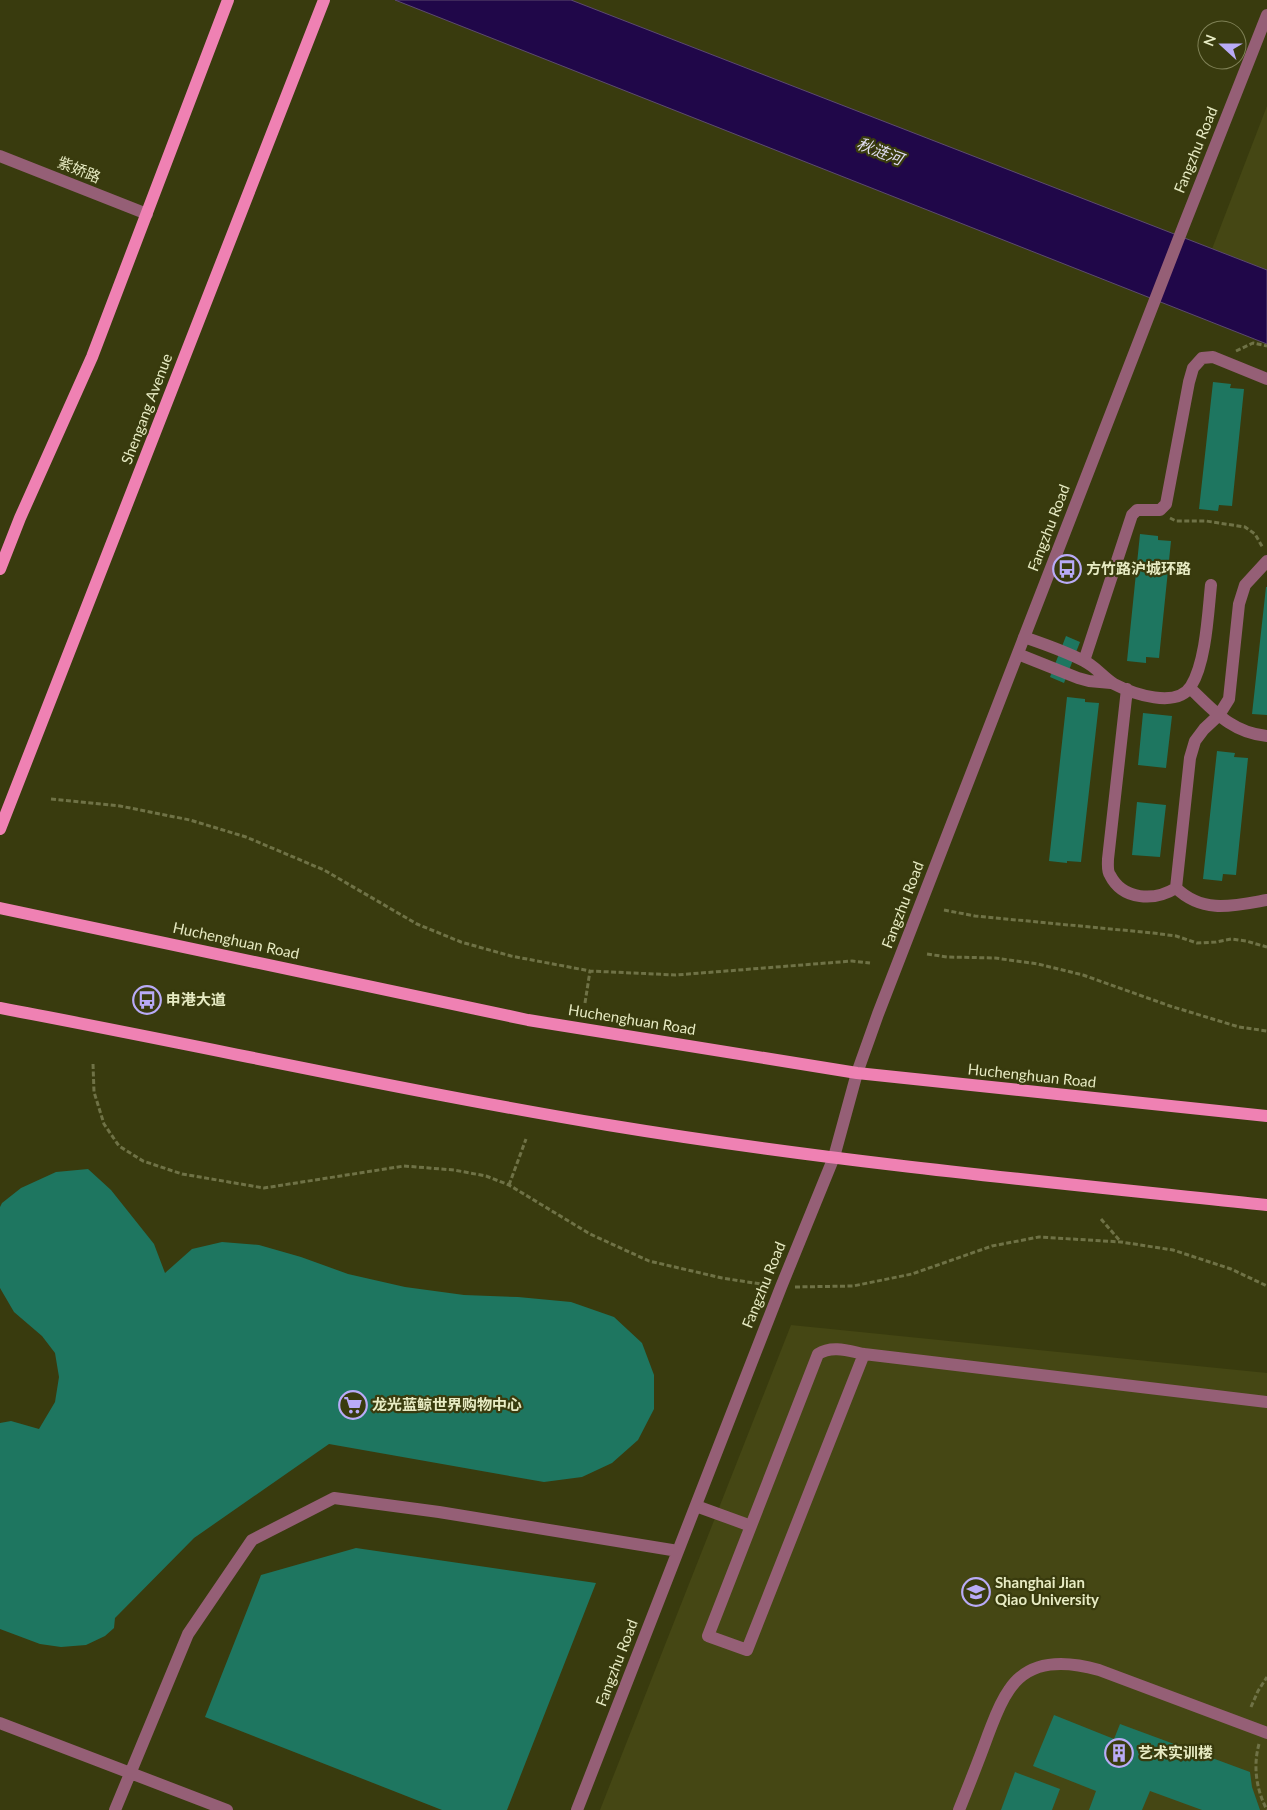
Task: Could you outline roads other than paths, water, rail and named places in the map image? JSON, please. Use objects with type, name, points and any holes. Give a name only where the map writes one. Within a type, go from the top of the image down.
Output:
[{"type":"main road","points":[[0,570],[20,518],[92,357],[228,0]]},
{"type":"main road","name":"Shengang Avenue","points":[[0,829],[324,0]]},
{"type":"main road","name":"Huchenghuan Road","points":[[0,908],[528,1020],[857,1073],[1267,1116]]},
{"type":"main road","points":[[0,1008],[428,1093],[610,1125],[834,1157],[1079,1186],[1267,1205]]},
{"type":"street","name":"Fangzhu Road","points":[[577,1810],[781,1287],[834,1157],[857,1073],[878,1014],[1267,15]]},
{"type":"street","name":"紫娇路","points":[[0,156],[147,214]]},
{"type":"street","points":[[1084,661],[1132,516],[1137,510],[1160,510],[1166,504],[1193,368],[1202,358],[1213,357],[1267,378]]},
{"type":"street","points":[[1176,888],[1190,758],[1195,741],[1204,729],[1219,715],[1229,699],[1239,604],[1245,585],[1266,556]]},
{"type":"street","points":[[1018,654],[1089,681],[1114,684],[1155,698],[1178,696],[1190,688],[1199,669],[1205,639],[1211,585]]},
{"type":"street","points":[[1024,637],[1084,661],[1114,684]]},
{"type":"street","points":[[1190,688],[1231,725],[1242,731],[1267,736]]},
{"type":"street","points":[[1127,689],[1108,859],[1109,874],[1119,887],[1130,894],[1143,898],[1162,895],[1176,888]]},
{"type":"street","points":[[1176,888],[1187,898],[1209,905],[1229,906],[1267,900]]},
{"type":"street","points":[[864,1354],[747,1650],[708,1636],[818,1354],[825,1350],[832,1349],[1267,1402]]},
{"type":"street","points":[[115,1810],[129,1772],[188,1634],[252,1540],[334,1498],[439,1512],[678,1551]]},
{"type":"street","points":[[696,1506],[751,1526]]},
{"type":"street","points":[[959,1810],[999,1707],[1009,1689],[1019,1678],[1043,1666],[1056,1663],[1076,1664],[1098,1670],[1265,1732]]},
{"type":"street","points":[[0,1723],[227,1810]]},
{"type":"water","name":"秋涟河","points":[[395,0],[571,0],[1267,270],[1267,344]]},
{"type":"place","name":"方竹路沪城环路","points":[[1067,569]]},
{"type":"place","name":"申港大道","points":[[147,1000]]},
{"type":"place","name":"龙光蓝鲸世界购物中心","points":[[353,1405]]},
{"type":"place","name":"Shanghai Jian Qiao University","points":[[976,1592]]},
{"type":"place","name":"艺术实训楼","points":[[1119,1753]]}]
